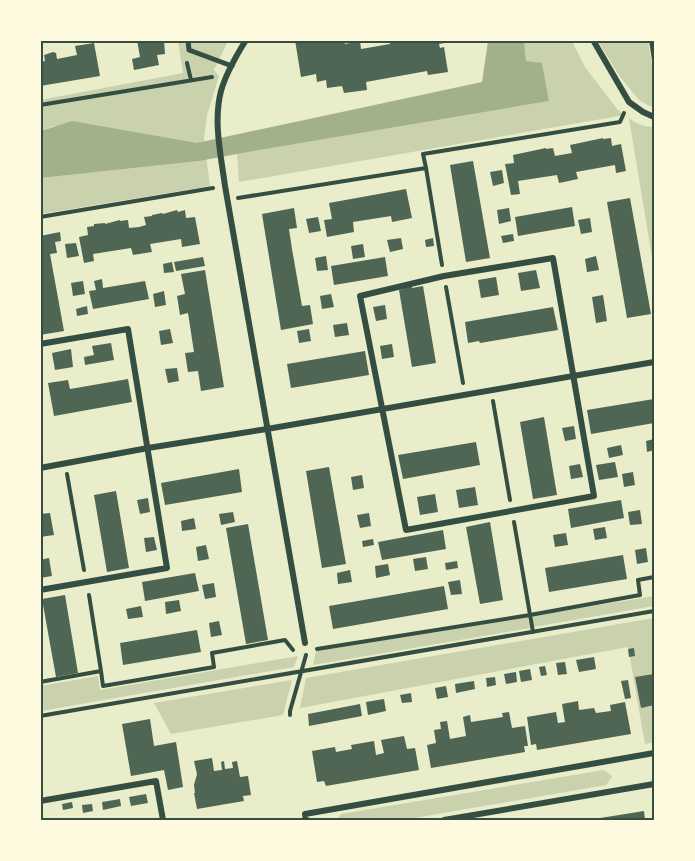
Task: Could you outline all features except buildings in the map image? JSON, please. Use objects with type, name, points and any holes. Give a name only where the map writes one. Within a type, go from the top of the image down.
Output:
[{"type":"street","points":[[188,40],[189,50],[232,66]]},
{"type":"street","points":[[246,40],[221,92],[218,130],[225,186],[305,643]]},
{"type":"street","points":[[593,40],[629,102],[654,117]]},
{"type":"street","points":[[553,258],[594,496],[406,530],[382,410],[360,296],[444,276],[553,258]]},
{"type":"street","points":[[40,344],[128,329],[167,568],[40,590]]},
{"type":"street","points":[[40,468],[654,362]]},
{"type":"street","points":[[306,820],[305,814],[654,753]]},
{"type":"street","points":[[40,801],[156,781],[163,820]]},
{"type":"street","points":[[444,820],[654,784]]},
{"type":"path","points":[[651,40],[654,60]]},
{"type":"path","points":[[40,105],[228,74]]},
{"type":"path","points":[[228,200],[426,168],[423,154],[620,122],[629,102]]},
{"type":"path","points":[[40,217],[225,186]]},
{"type":"path","points":[[307,651],[640,595],[638,580],[654,577]]},
{"type":"path","points":[[40,716],[654,611]]},
{"type":"path","points":[[40,682],[101,671],[103,686],[114,685],[214,667],[212,653],[285,640],[295,653]]},
{"type":"path","points":[[290,715],[301,672]]},
{"type":"shaded area","points":[[178,41],[228,41],[214,70],[219,76],[207,115],[204,139],[210,186],[41,214],[41,178],[199,161],[54,126],[41,131],[40,100],[183,73]]},
{"type":"shaded area","points":[[488,41],[524,41],[526,61],[542,63],[549,101],[199,161],[41,178],[41,131],[72,121],[197,143],[482,82]]},
{"type":"shaded area","points":[[524,41],[572,41],[585,67],[618,110],[625,115],[239,182],[237,154],[549,101],[542,64],[526,61]]},
{"type":"shaded area","points":[[598,41],[648,41],[654,76],[654,108],[640,101],[620,77]]},
{"type":"shaded area","points":[[629,118],[641,125],[654,127],[654,270]]},
{"type":"shaded area","points":[[654,596],[654,606],[534,627],[532,616]]},
{"type":"shaded area","points":[[528,617],[530,628],[313,665],[316,651]]},
{"type":"shaded area","points":[[654,618],[654,742],[645,744],[628,647],[300,708],[306,678]]},
{"type":"shaded area","points":[[298,656],[294,667],[41,711],[41,686],[98,676],[100,690]]},
{"type":"shaded area","points":[[292,680],[283,715],[171,734],[154,703]]},
{"type":"shaded area","points":[[604,770],[612,777],[606,785],[403,820],[337,820],[341,814]]}]
